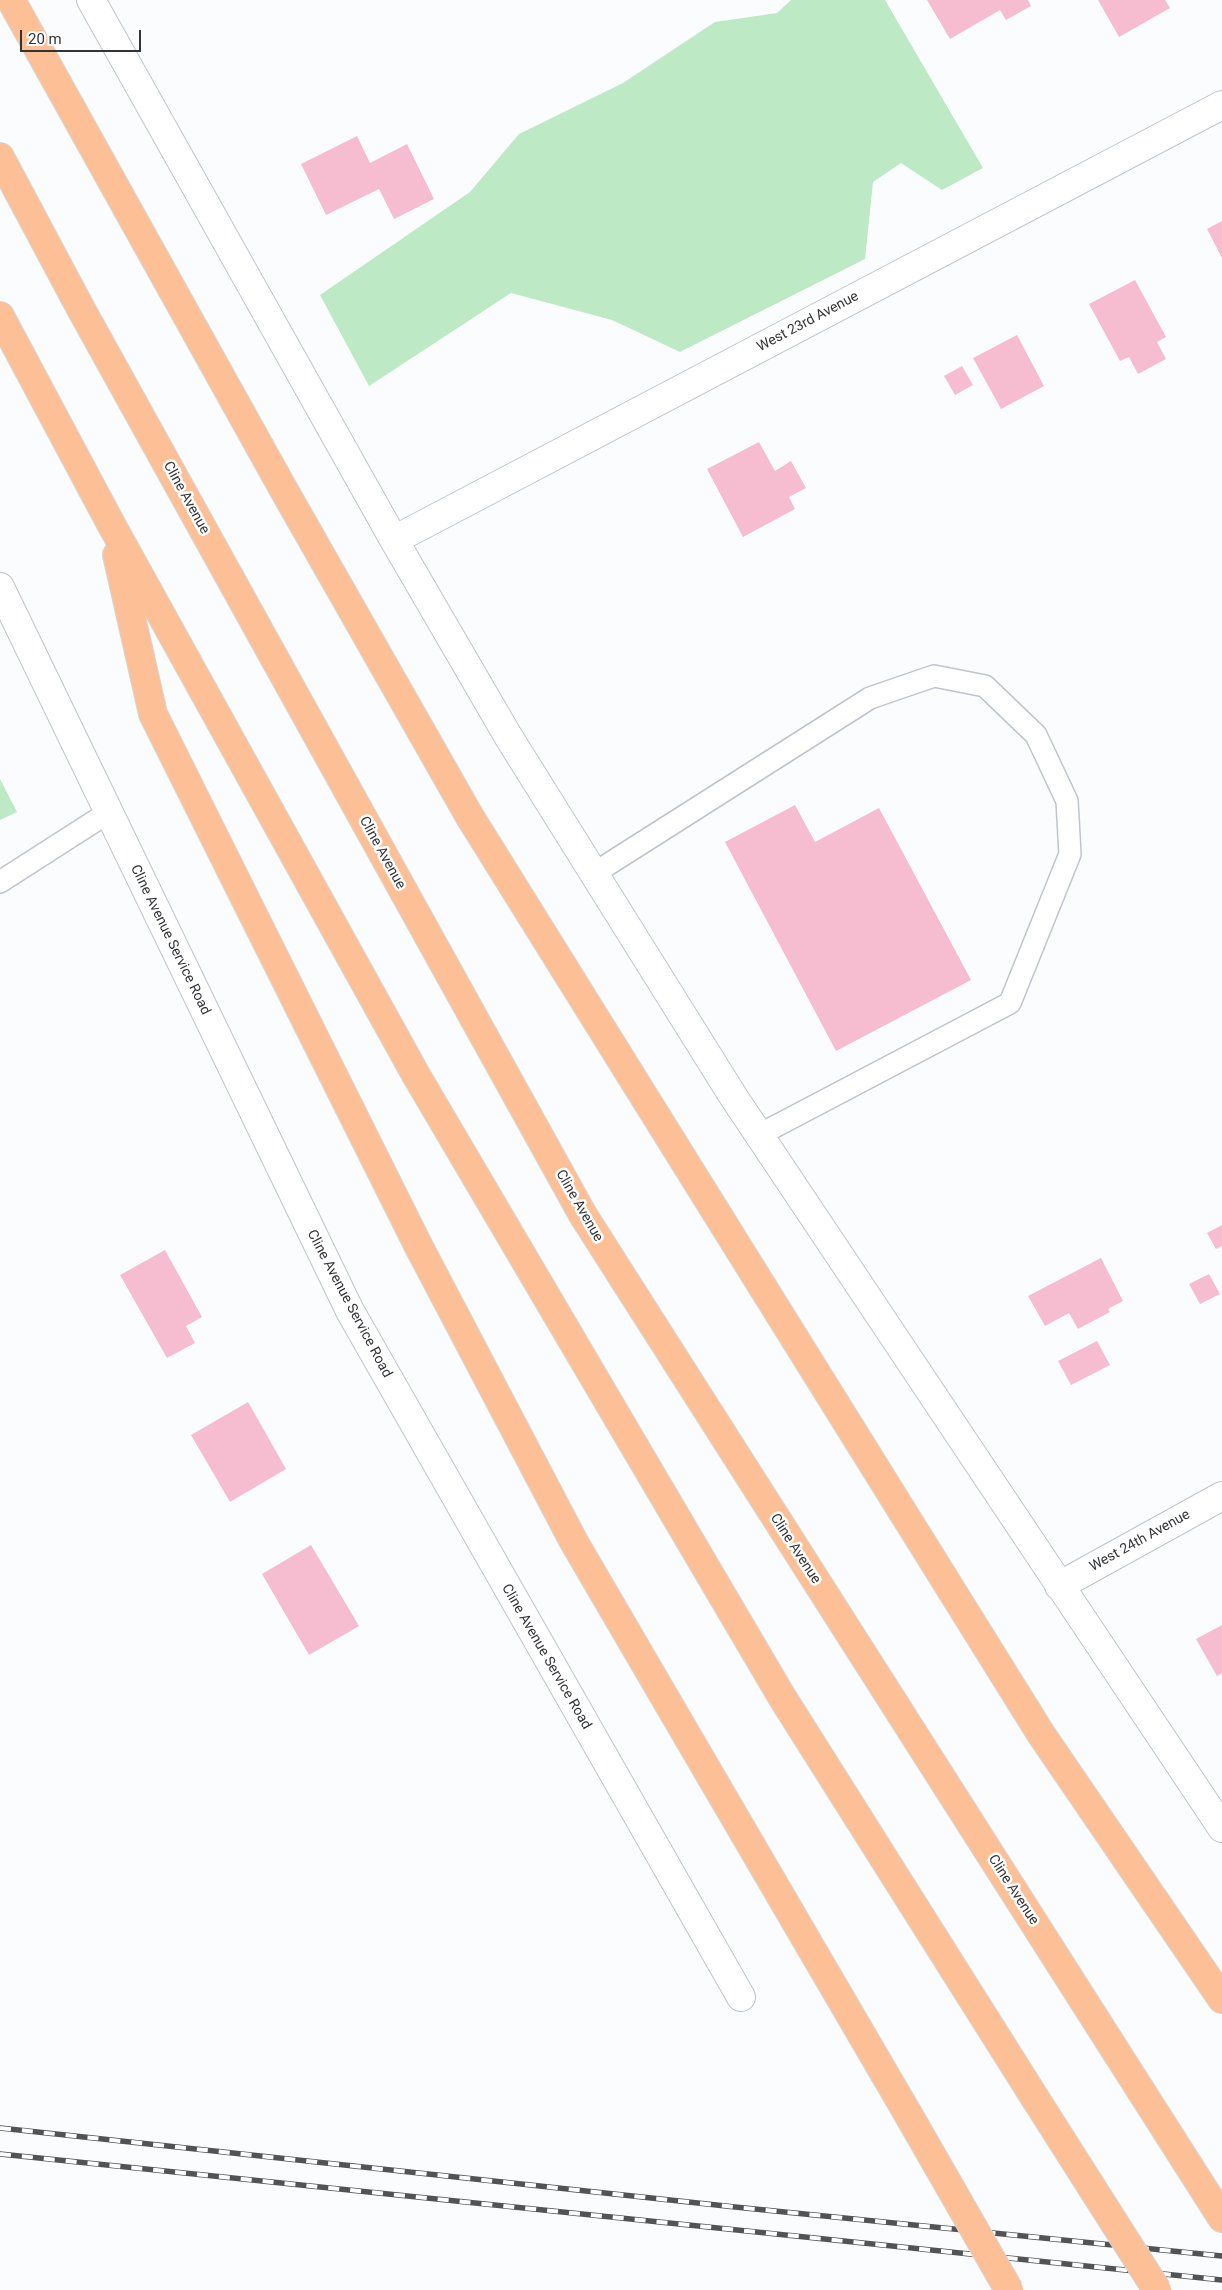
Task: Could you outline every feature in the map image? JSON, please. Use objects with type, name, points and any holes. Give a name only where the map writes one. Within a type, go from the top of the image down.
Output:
[{"type":"highway","points":[[11,0],[284,492],[470,817],[1041,1734],[1222,1999]]},
{"type":"highway","name":"Cline Avenue","points":[[0,156],[90,326],[583,1215],[1222,2218]]},
{"type":"highway","points":[[0,316],[111,524],[416,1076],[782,1697],[1157,2290]]},
{"type":"highway","points":[[111,524],[153,714],[419,1246],[574,1542],[1009,2290]]},
{"type":"street","points":[[91,0],[394,540],[508,736],[759,1135],[1222,1828]]},
{"type":"street","name":"West 23rd Avenue","points":[[394,540],[1222,105]]},
{"type":"street","name":"Cline Avenue Service Road","points":[[0,587],[350,1311],[741,1997]]},
{"type":"street","name":"West 24th Avenue","points":[[1059,1586],[1222,1496]]},
{"type":"lane","points":[[594,874],[870,698],[934,676],[985,686],[1036,736],[1067,801],[1070,854],[1010,1003],[759,1135]]},
{"type":"lane","points":[[0,882],[109,812]]},
{"type":"green space","points":[[791,0],[885,0],[983,168],[942,190],[901,163],[873,182],[865,259],[680,352],[612,320],[511,293],[369,386],[320,295],[470,192],[519,134],[623,83],[715,22],[777,13]]},
{"type":"green space","points":[[0,779],[17,812],[0,820]]},
{"type":"building","points":[[927,0],[1028,0],[1031,6],[1006,20],[1000,10],[950,39]]},
{"type":"building","points":[[1098,0],[1165,0],[1170,8],[1119,37]]},
{"type":"building","points":[[357,136],[370,163],[407,144],[434,199],[394,219],[379,189],[326,215],[301,164]]},
{"type":"building","points":[[1222,221],[1222,258],[1207,229]]},
{"type":"building","points":[[1135,280],[1166,337],[1157,342],[1166,359],[1138,374],[1129,357],[1120,361],[1089,304]]},
{"type":"building","points":[[1017,335],[1044,386],[1001,409],[973,358]]},
{"type":"building","points":[[962,366],[973,385],[955,395],[944,376]]},
{"type":"building","points":[[759,442],[775,471],[791,461],[806,488],[789,497],[795,509],[743,537],[707,469]]},
{"type":"building","points":[[795,805],[815,842],[879,808],[971,980],[836,1051],[725,842]]},
{"type":"building","points":[[1222,1225],[1222,1246],[1216,1249],[1207,1233]]},
{"type":"building","points":[[165,1250],[202,1317],[186,1326],[195,1343],[167,1358],[120,1275]]},
{"type":"building","points":[[1101,1258],[1123,1301],[1108,1309],[1110,1312],[1078,1329],[1069,1313],[1045,1326],[1028,1296]]},
{"type":"building","points":[[1209,1274],[1220,1294],[1200,1304],[1189,1284]]},
{"type":"building","points":[[1097,1341],[1110,1365],[1071,1385],[1058,1361]]},
{"type":"building","points":[[248,1402],[286,1469],[230,1502],[191,1435]]},
{"type":"building","points":[[311,1545],[359,1626],[309,1655],[262,1574]]},
{"type":"building","points":[[1222,1625],[1222,1673],[1217,1676],[1196,1639]]},
{"type":"railway","points":[[0,2128],[735,2207],[1222,2256]]},
{"type":"railway","points":[[0,2154],[1222,2280]]}]
